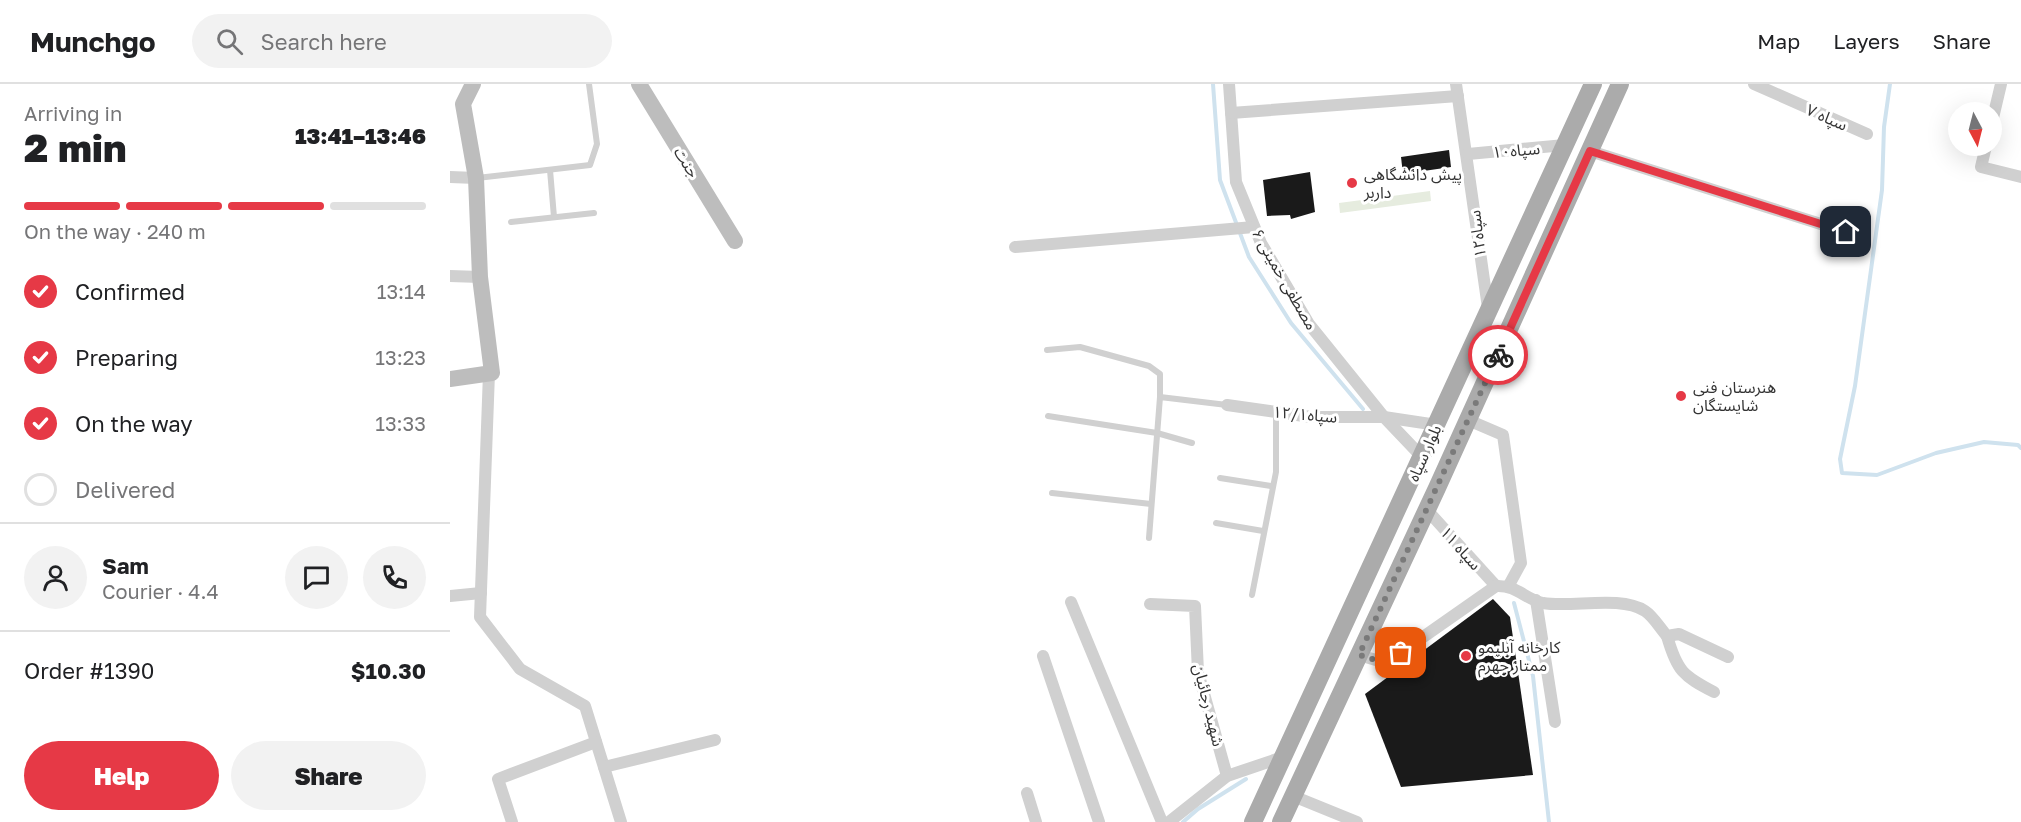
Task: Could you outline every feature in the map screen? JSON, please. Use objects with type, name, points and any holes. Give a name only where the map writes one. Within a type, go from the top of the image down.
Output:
[{"type":"main road","name":"بلوار سپاه","points":[[1253,822],[1423,458],[1473,341],[1489,313],[1593,84]]},
{"type":"main road","name":"بلوار سپاه","points":[[1281,822],[1427,510],[1620,84]]},
{"type":"main road","points":[[1489,313],[1510,327]]},
{"type":"street","points":[[473,84],[463,105],[476,178],[480,277],[492,373],[489,373],[480,617],[520,669],[585,706],[621,822]]},
{"type":"street","name":"جنت","points":[[639,84],[735,241]]},
{"type":"street","name":"مصطفی خمینی ۶","points":[[1229,84],[1236,182],[1254,228],[1308,324],[1384,417]]},
{"type":"street","name":"سپاه ۷","points":[[1754,84],[1867,134]]},
{"type":"street","points":[[1997,102],[2001,84]]},
{"type":"street","points":[[1231,113],[1457,90]]},
{"type":"street","name":"سپاه۱۲","points":[[1457,90],[1489,313]]},
{"type":"street","name":"سپاه۱۰","points":[[1468,154],[1565,146]]},
{"type":"street","points":[[1590,151],[1846,232]]},
{"type":"street","points":[[1984,156],[1981,167],[2021,177]]},
{"type":"street","points":[[450,177],[476,178]]},
{"type":"street","points":[[1015,247],[1254,228]]},
{"type":"street","points":[[450,276],[480,277]]},
{"type":"street","points":[[450,379],[489,373]]},
{"type":"street","name":"سپاه۱۲/۱","points":[[1227,405],[1311,417],[1384,417],[1437,425]]},
{"type":"street","points":[[1384,417],[1423,458]]},
{"type":"street","points":[[1468,420],[1503,435],[1521,563],[1509,585]]},
{"type":"street","name":"سپاه ۱۱","points":[[1427,510],[1496,586]]},
{"type":"street","points":[[1359,655],[1386,663],[1496,586],[1509,585],[1536,600],[1578,605],[1621,603],[1645,611],[1667,636],[1672,654],[1685,677],[1714,692]]},
{"type":"street","points":[[450,596],[481,593]]},
{"type":"street","points":[[1536,600],[1555,722]]},
{"type":"street","points":[[1071,602],[1162,822]]},
{"type":"street","name":"شهید رجائیان","points":[[1150,604],[1195,606],[1198,672],[1227,776]]},
{"type":"street","points":[[1667,636],[1679,634],[1728,657]]},
{"type":"street","points":[[1043,656],[1099,822]]},
{"type":"street","points":[[604,767],[715,740]]},
{"type":"street","points":[[512,822],[498,779],[596,742]]},
{"type":"street","points":[[1169,822],[1227,776],[1283,757]]},
{"type":"street","points":[[1027,793],[1036,822]]},
{"type":"street","points":[[1293,796],[1357,822]]},
{"type":"lane","points":[[476,178],[590,165],[597,144],[589,84]]},
{"type":"lane","points":[[550,170],[554,217]]},
{"type":"lane","points":[[512,222],[594,213]]},
{"type":"lane","points":[[1047,350],[1080,347],[1149,366],[1160,374],[1149,538]]},
{"type":"lane","points":[[1160,397],[1227,405]]},
{"type":"lane","points":[[1252,595],[1271,486],[1276,472],[1276,412]]},
{"type":"lane","points":[[1048,416],[1157,433],[1192,443]]},
{"type":"lane","points":[[1220,478],[1271,486]]},
{"type":"lane","points":[[1052,493],[1151,504]]},
{"type":"lane","points":[[1215,523],[1263,531]]},
{"type":"shaded area","points":[[1430,191],[1431,201],[1340,213],[1339,203]]},
{"type":"building","points":[[1449,150],[1451,167],[1403,174],[1401,157]]},
{"type":"building","points":[[1310,172],[1315,212],[1291,219],[1290,215],[1267,216],[1263,180]]},
{"type":"building","name":"کارخانه آبلیمو ممتاز جهرم","points":[[1493,599],[1510,617],[1533,775],[1401,787],[1365,694]]},
{"type":"waterway","points":[[1213,84],[1220,180],[1249,257],[1291,323],[1363,409]]},
{"type":"waterway","points":[[1890,84],[1884,127],[1882,190],[1855,386],[1840,459],[1842,473],[1877,475],[1936,453],[1984,442],[2018,445],[2021,448]]},
{"type":"waterway","points":[[1514,603],[1533,676],[1549,822]]},
{"type":"waterway","points":[[1183,822],[1198,809],[1246,779]]},
{"type":"way so far","points":[[1401,653],[1386,663],[1359,655],[1498,355]]},
{"type":"place","name":"پیش دانشگاهی داربر","points":[[1352,183]]},
{"type":"place","name":"هنرستان فنی شایستگان","points":[[1681,396]]},
{"type":"place","name":"کارخانه آبلیمو ممتاز جهرم","points":[[1466,656]]},
{"type":"route","points":[[1498,355],[1590,151],[1846,232]]}]
